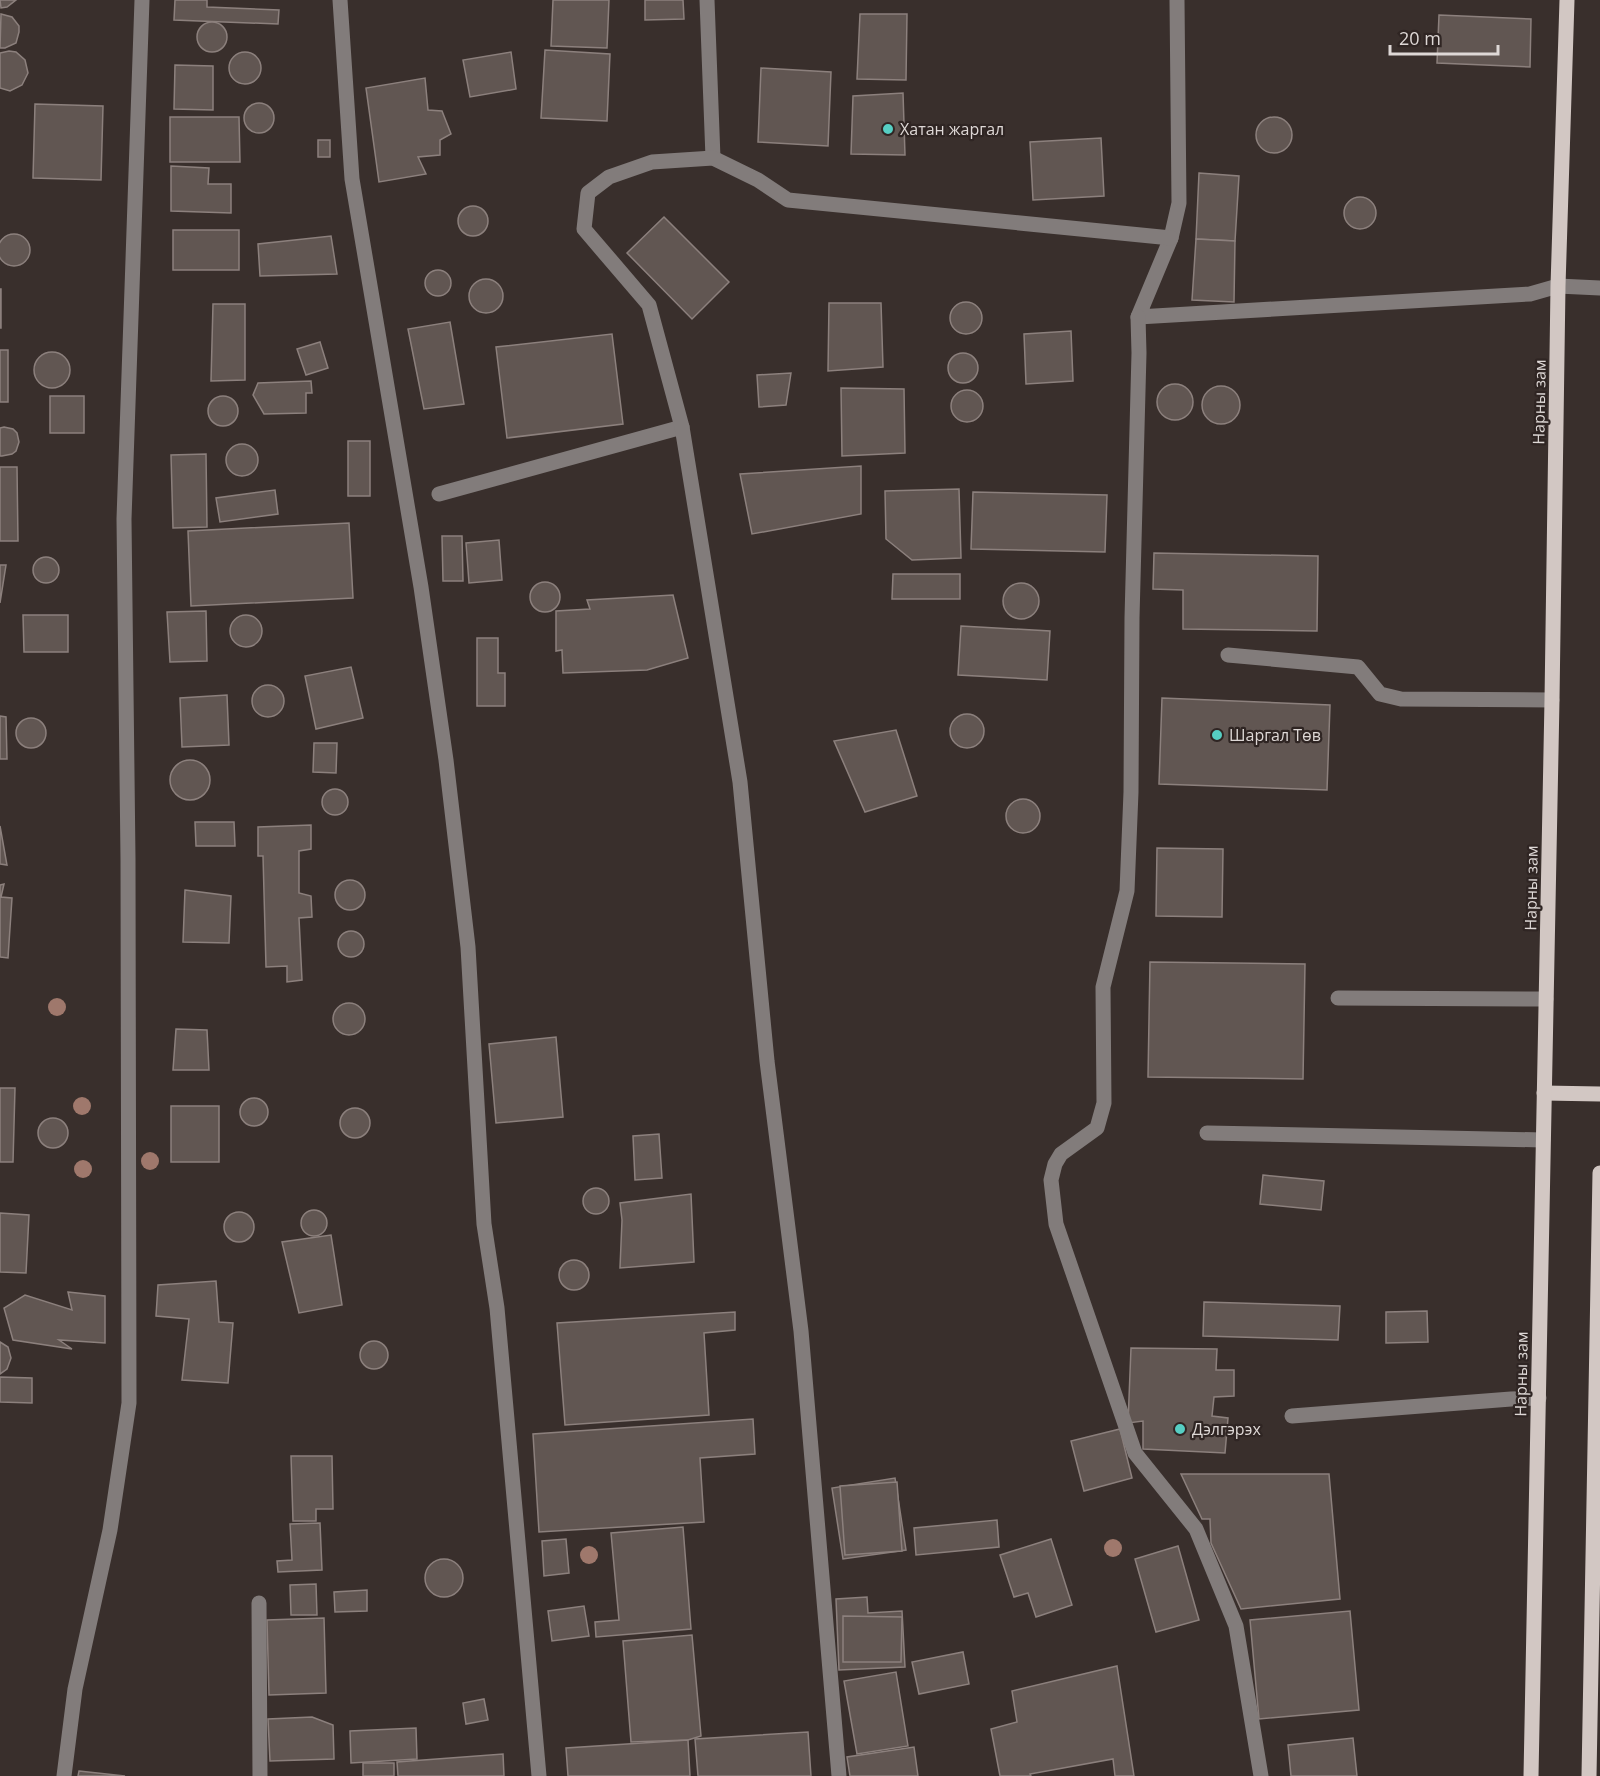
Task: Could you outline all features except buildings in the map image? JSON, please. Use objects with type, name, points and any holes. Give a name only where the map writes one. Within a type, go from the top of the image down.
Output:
[{"type":"main road","name":"Нарны зам","points":[[1531,1776],[1558,286],[1567,0]]},
{"type":"main road","points":[[1544,1093],[1600,1094]]},
{"type":"main road","points":[[1589,1776],[1599,1374],[1600,1173]]},
{"type":"street","points":[[64,1776],[75,1689],[110,1530],[129,1403],[128,883],[124,519],[142,0]]},
{"type":"street","points":[[340,0],[352,179],[421,587],[446,760],[468,947],[484,1224],[497,1308],[539,1776]]},
{"type":"street","points":[[707,0],[713,158]]},
{"type":"street","points":[[1177,0],[1179,203],[1171,238],[1138,317],[1131,792],[1127,891],[1103,987],[1104,1103],[1097,1128],[1061,1154],[1055,1164],[1051,1180],[1056,1224],[1135,1453],[1196,1529],[1236,1626],[1261,1776]]},
{"type":"street","points":[[839,1776],[801,1330],[767,1061],[740,783],[682,427],[649,305],[584,229],[588,193],[609,177],[652,162],[713,158],[758,180],[788,200],[1030,226],[1171,238]]},
{"type":"street","points":[[1138,317],[1530,294],[1558,286],[1600,288]]},
{"type":"street","points":[[439,494],[682,427]]},
{"type":"street","points":[[1228,655],[1358,667],[1380,694],[1401,699],[1552,700]]},
{"type":"street","points":[[1338,999],[1546,999]]},
{"type":"street","points":[[1207,1134],[1544,1140]]},
{"type":"street","points":[[1292,1416],[1539,1398]]},
{"type":"street","points":[[259,1603],[261,1776]]},
{"type":"place","name":"Хатан жаргал","points":[[888,129]]},
{"type":"place","name":"Шаргал Төв","points":[[1217,735]]},
{"type":"place","name":"Дэлгэрэх","points":[[1180,1429]]}]
